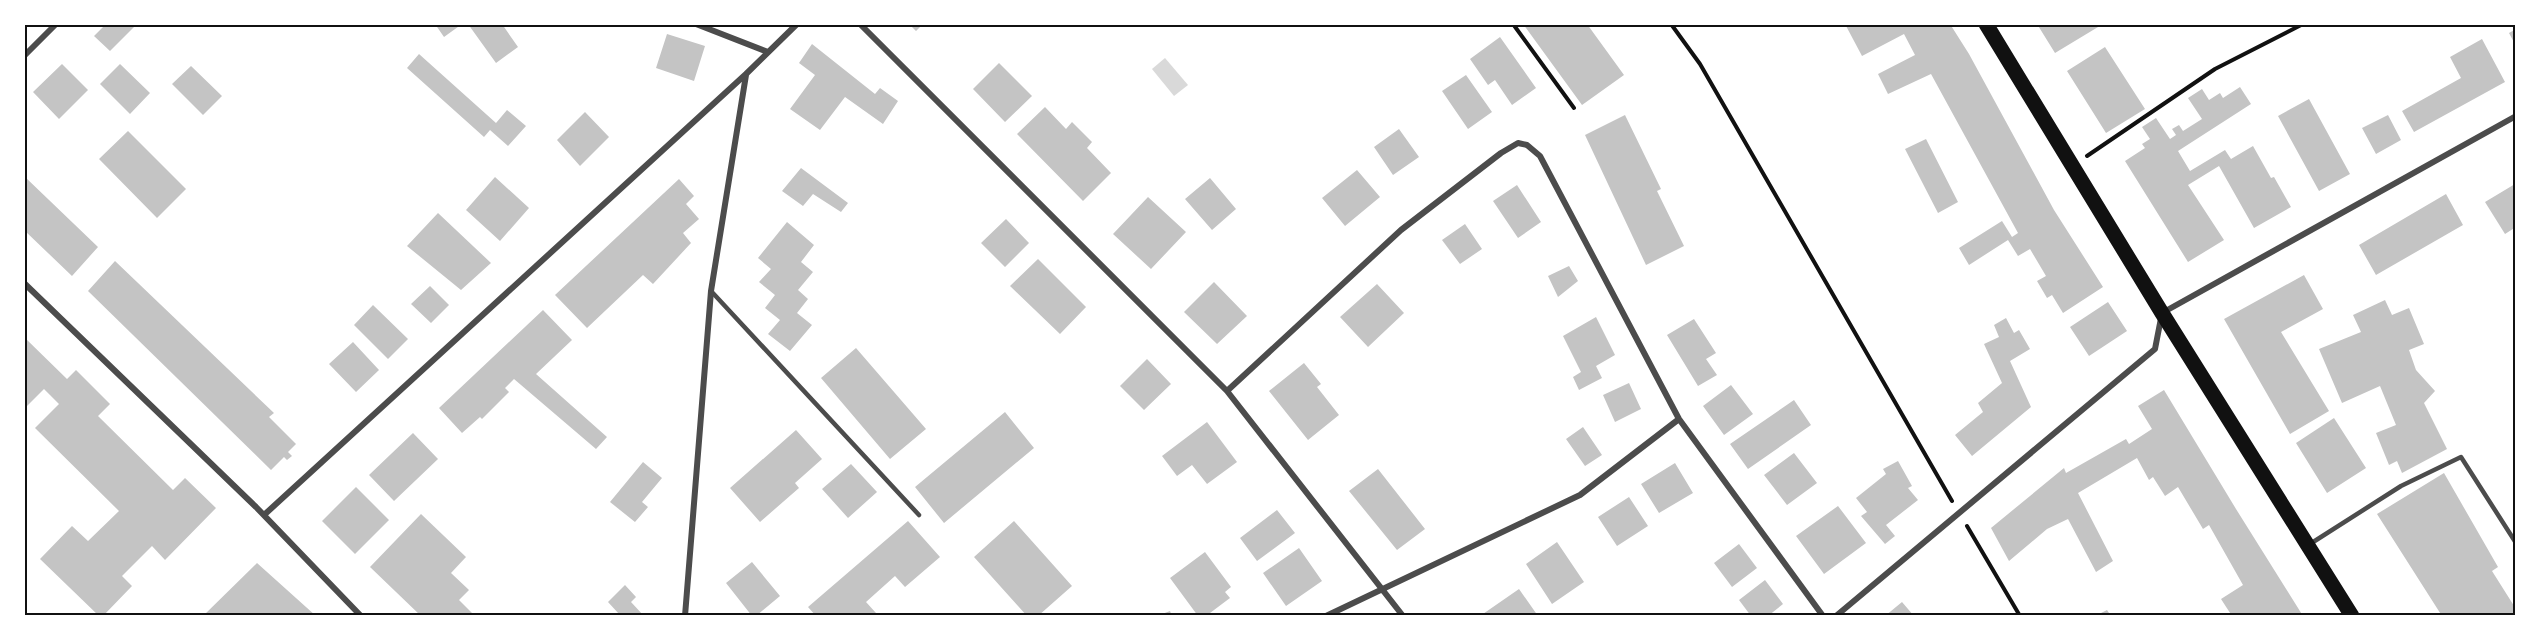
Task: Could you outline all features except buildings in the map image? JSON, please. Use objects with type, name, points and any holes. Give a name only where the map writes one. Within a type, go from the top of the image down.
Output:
[{"type":"main road","points":[[1986,24],[2162,313],[2352,616]]},
{"type":"street","points":[[24,56],[56,24]]},
{"type":"street","points":[[696,24],[768,52]]},
{"type":"street","points":[[264,515],[746,74],[797,24]]},
{"type":"street","points":[[860,24],[1227,391],[1381,591],[1403,616]]},
{"type":"street","points":[[686,616],[711,291],[746,74]]},
{"type":"street","points":[[1836,616],[2154,349],[2162,313],[2516,116]]},
{"type":"street","points":[[1227,391],[1401,230],[1501,153],[1518,143],[1527,145],[1540,156],[1679,419],[1823,616]]},
{"type":"street","points":[[24,283],[264,515],[361,616]]},
{"type":"street","points":[[1326,616],[1580,495],[1679,419]]},
{"type":"lane","points":[[711,291],[919,515]]},
{"type":"lane","points":[[2307,545],[2401,486],[2461,457],[2516,543]]},
{"type":"path","points":[[1513,24],[1574,108]]},
{"type":"path","points":[[1671,24],[1700,64],[2020,616]]},
{"type":"path","points":[[2072,167],[2215,69],[2303,24]]},
{"type":"shaded area","points":[[1165,58],[1188,85],[1174,96],[1152,69]]}]
